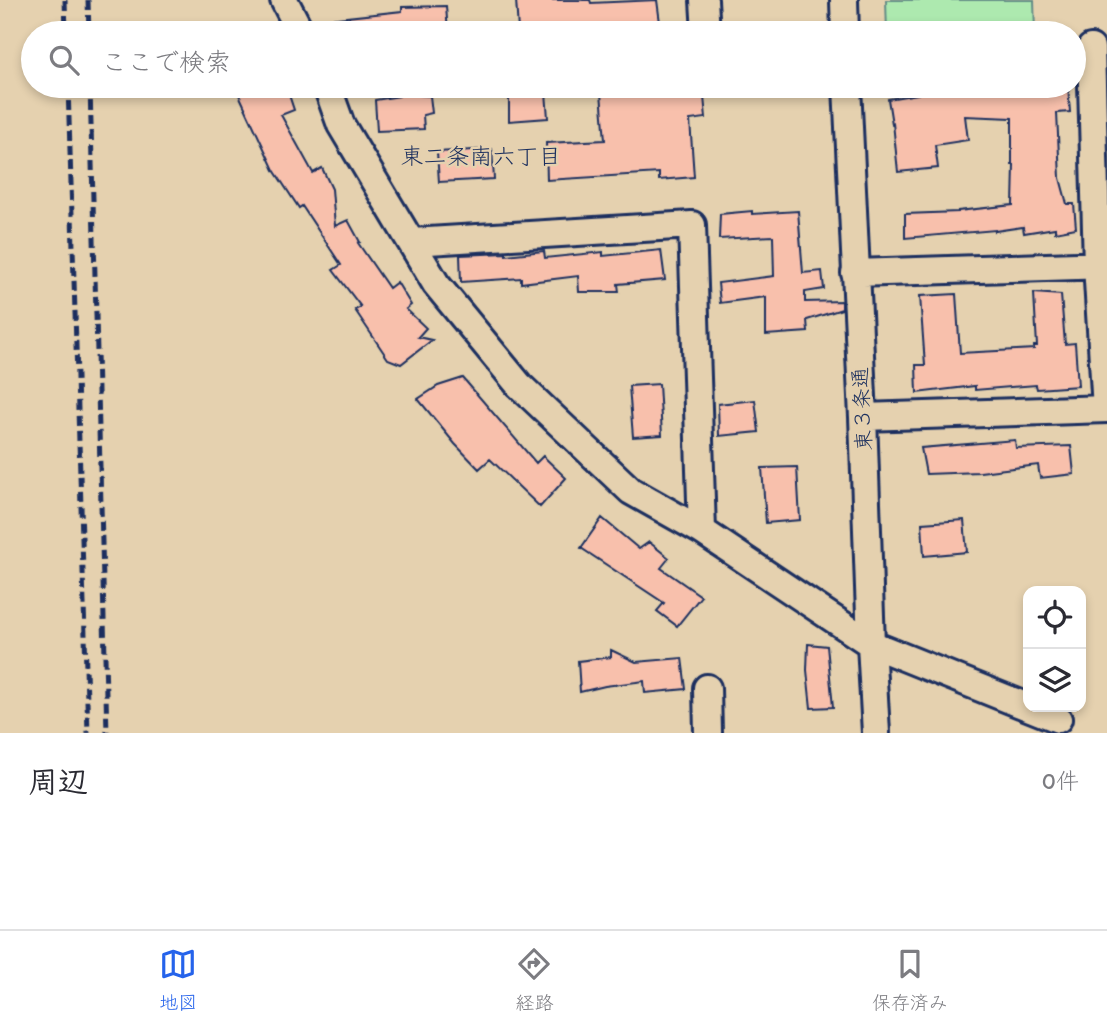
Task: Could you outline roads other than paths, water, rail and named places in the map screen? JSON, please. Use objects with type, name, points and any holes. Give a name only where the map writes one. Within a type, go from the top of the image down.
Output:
[{"type":"street","points":[[284,0],[295,21]]},
{"type":"street","points":[[704,0],[705,21]]},
{"type":"street","points":[[844,0],[845,21]]},
{"type":"street","points":[[863,417],[1106,409],[1091,48]]},
{"type":"street","points":[[331,98],[341,125],[436,284],[519,385],[631,491],[702,531],[871,644],[1058,719]]},
{"type":"street","name":"東３条通","points":[[848,98],[876,733]]},
{"type":"street","points":[[412,242],[692,225],[702,531]]},
{"type":"street","points":[[855,273],[1102,265]]},
{"type":"street","points":[[707,688],[708,733]]},
{"type":"railway","points":[[65,0],[66,21]]},
{"type":"railway","points":[[88,0],[89,21]]},
{"type":"railway","points":[[68,98],[88,733]]},
{"type":"railway","points":[[90,98],[107,733]]},
{"type":"district","name":"東二条南六丁目","points":[[481,156]]}]
